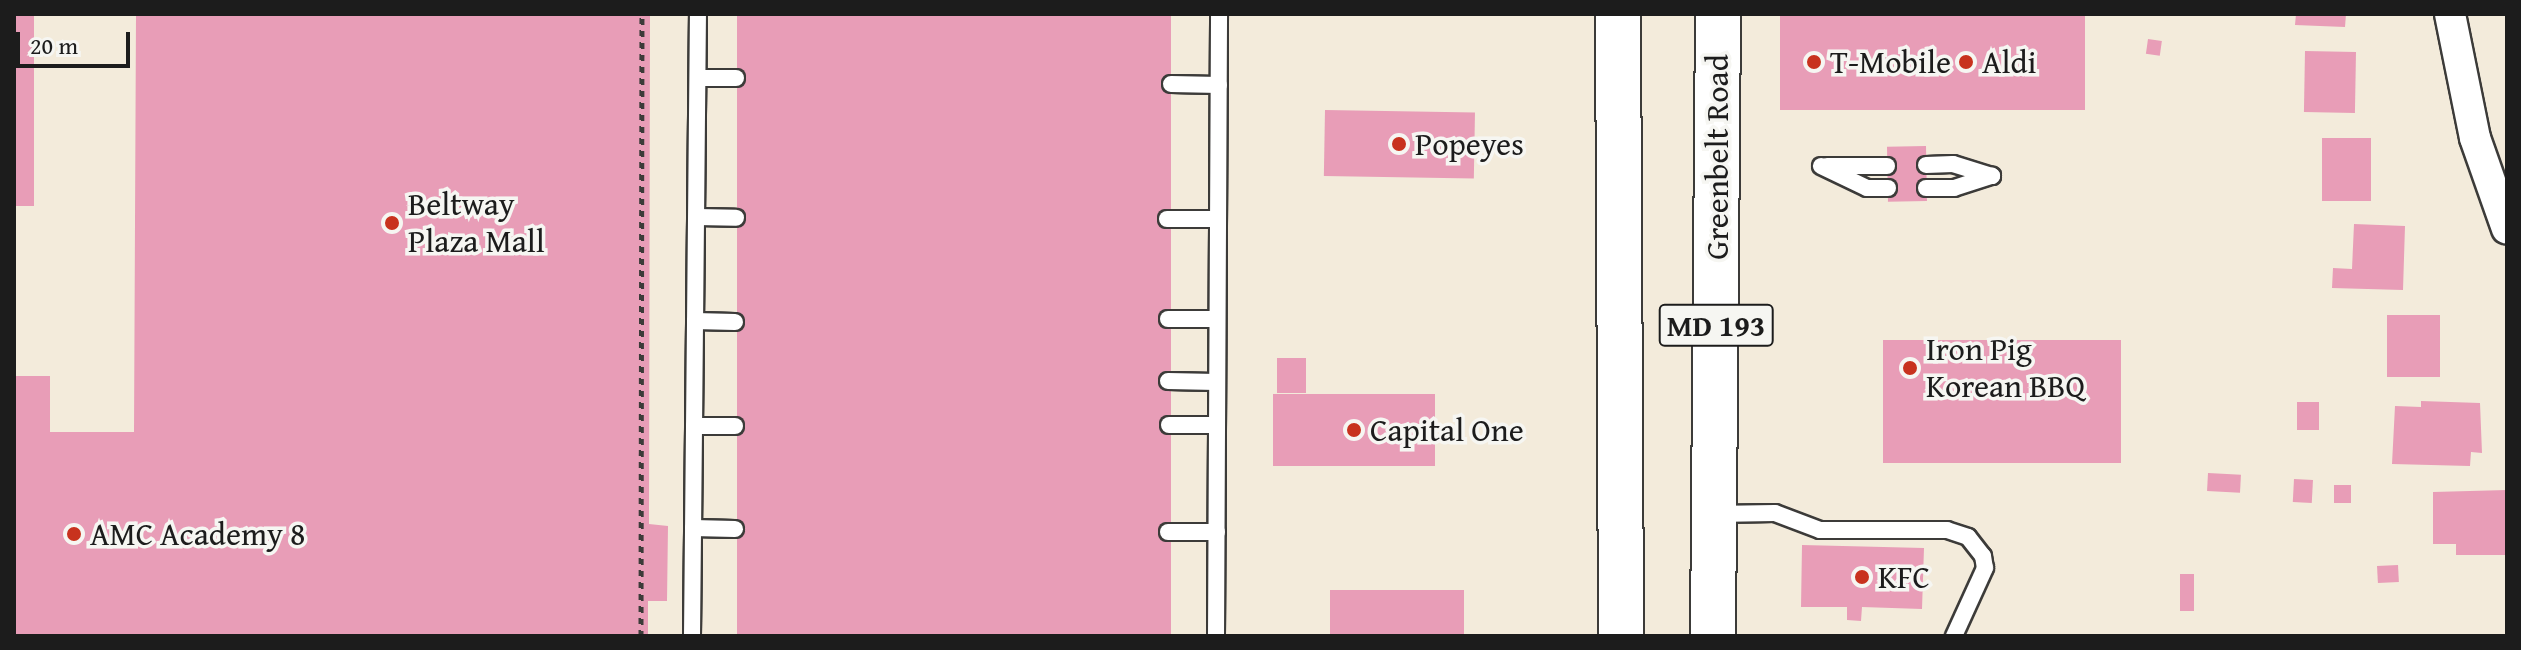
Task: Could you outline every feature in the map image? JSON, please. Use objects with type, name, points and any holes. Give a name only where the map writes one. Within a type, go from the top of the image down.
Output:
[{"type":"main road","name":"MD 193","points":[[1618,14],[1621,636]]},
{"type":"main road","name":"Greenbelt Road","points":[[1713,636],[1718,14]]},
{"type":"street","points":[[2450,14],[2475,138],[2507,229]]},
{"type":"lane","points":[[692,636],[698,14]]},
{"type":"lane","points":[[1216,636],[1219,14]]},
{"type":"lane","points":[[698,78],[736,78]]},
{"type":"lane","points":[[1171,84],[1219,85]]},
{"type":"lane","points":[[1926,165],[1953,164],[1992,176],[1954,188],[1926,188]]},
{"type":"lane","points":[[1887,166],[1821,166],[1867,188],[1888,188]]},
{"type":"lane","points":[[697,217],[736,218]]},
{"type":"lane","points":[[1167,219],[1218,219]]},
{"type":"lane","points":[[1168,319],[1217,319]]},
{"type":"lane","points":[[695,321],[735,322]]},
{"type":"lane","points":[[1168,381],[1216,382]]},
{"type":"lane","points":[[1169,425],[1217,425]]},
{"type":"lane","points":[[694,426],[735,426]]},
{"type":"lane","points":[[1714,514],[1775,513],[1820,530],[1947,530],[1968,537],[1983,556],[1985,568],[1954,636]]},
{"type":"lane","points":[[693,528],[735,529]]},
{"type":"lane","points":[[1168,532],[1217,532]]},
{"type":"path","points":[[641,636],[642,14]]},
{"type":"building","points":[[14,14],[34,14],[34,206],[14,206]]},
{"type":"building","name":"Beltway Plaza Mall","points":[[136,14],[650,14],[649,524],[668,526],[667,601],[648,601],[648,636],[14,636],[14,376],[50,376],[50,432],[134,432]]},
{"type":"building","points":[[737,14],[1171,14],[1171,636],[737,636]]},
{"type":"building","name":"Aldi","points":[[1780,14],[2085,14],[2085,110],[1780,110]]},
{"type":"building","points":[[2296,14],[2346,14],[2345,27],[2295,25]]},
{"type":"building","points":[[2148,39],[2162,41],[2160,56],[2146,54]]},
{"type":"building","points":[[2305,51],[2356,52],[2355,113],[2304,112]]},
{"type":"building","name":"Popeyes","points":[[1325,110],[1475,113],[1474,179],[1324,176]]},
{"type":"building","points":[[2322,138],[2371,138],[2371,201],[2322,201]]},
{"type":"building","points":[[1926,146],[1927,201],[1888,202],[1887,147]]},
{"type":"building","points":[[2354,224],[2405,226],[2403,290],[2332,288],[2333,268],[2352,269]]},
{"type":"building","points":[[2387,315],[2440,315],[2440,377],[2387,377]]},
{"type":"building","points":[[1883,340],[2121,340],[2121,463],[1883,463]]},
{"type":"building","points":[[1277,358],[1306,358],[1306,393],[1277,393]]},
{"type":"building","name":"Capital One","points":[[1273,394],[1435,394],[1435,466],[1273,466]]},
{"type":"building","points":[[2421,401],[2480,403],[2482,453],[2471,452],[2470,466],[2392,464],[2395,406],[2421,407]]},
{"type":"building","points":[[2297,402],[2319,402],[2319,430],[2297,430]]},
{"type":"building","points":[[2208,473],[2241,475],[2240,493],[2207,491]]},
{"type":"building","points":[[2294,479],[2313,480],[2312,503],[2293,502]]},
{"type":"building","points":[[2334,485],[2351,485],[2351,503],[2334,503]]},
{"type":"building","points":[[2507,490],[2507,555],[2456,555],[2456,544],[2433,544],[2433,492]]},
{"type":"building","name":"KFC","points":[[1802,545],[1924,548],[1922,609],[1862,607],[1861,621],[1847,620],[1847,607],[1801,607]]},
{"type":"building","points":[[2398,565],[2399,582],[2378,583],[2377,566]]},
{"type":"building","points":[[2180,574],[2194,574],[2194,611],[2180,611]]},
{"type":"building","points":[[1330,590],[1464,590],[1464,636],[1330,636]]},
{"type":"place","name":"T-Mobile","points":[[1814,62]]},
{"type":"place","name":"Aldi","points":[[1966,62]]},
{"type":"place","name":"Popeyes","points":[[1399,144]]},
{"type":"place","name":"Beltway Plaza Mall","points":[[392,223]]},
{"type":"place","name":"Iron Pig Korean BBQ","points":[[1910,368]]},
{"type":"place","name":"Capital One","points":[[1354,430]]},
{"type":"place","name":"AMC Academy 8","points":[[74,534]]},
{"type":"place","name":"KFC","points":[[1862,577]]}]
